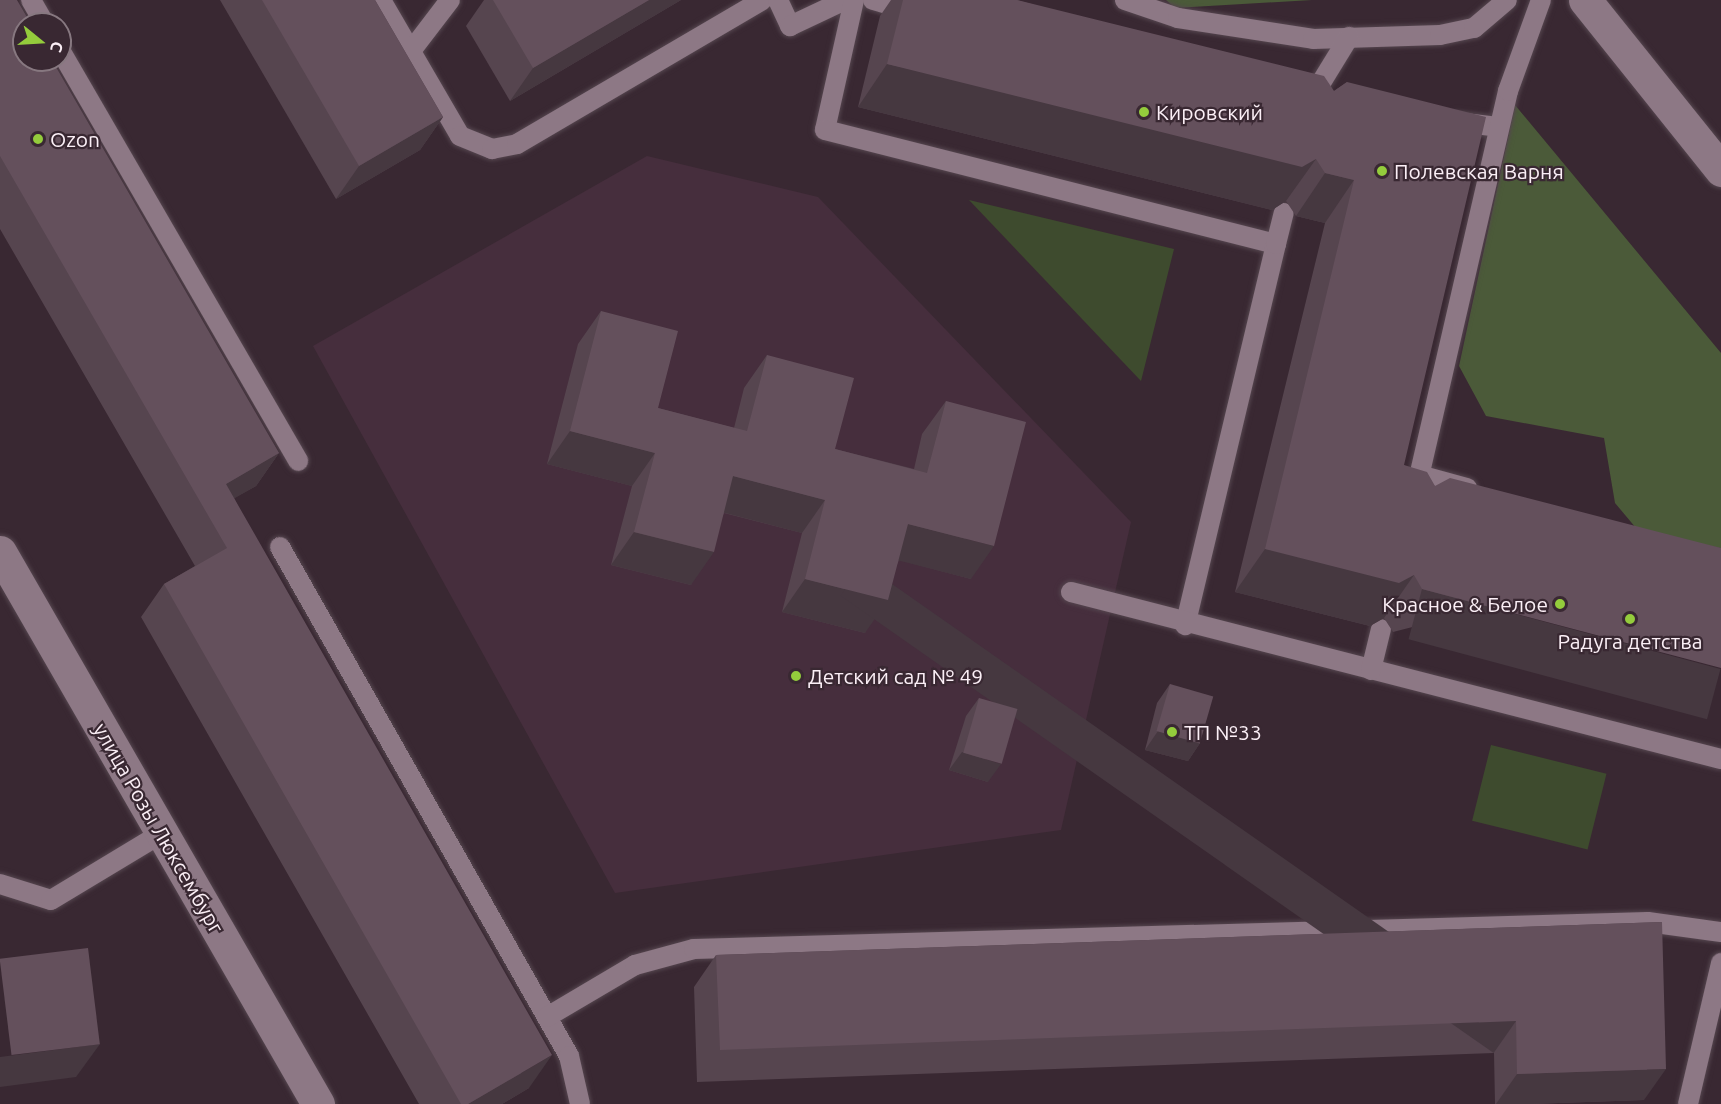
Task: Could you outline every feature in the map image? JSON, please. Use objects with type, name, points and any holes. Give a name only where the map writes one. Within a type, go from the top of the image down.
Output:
[{"type":"street","points":[[1586,0],[1721,170]]},
{"type":"street","name":"улица Розы Люксембург","points":[[0,552],[318,1104]]},
{"type":"lane","points":[[381,0],[460,136],[476,147],[501,149],[762,0]]},
{"type":"lane","points":[[411,51],[450,0]]},
{"type":"lane","points":[[778,0],[790,26],[845,0]]},
{"type":"lane","points":[[854,0],[825,130],[1276,244]]},
{"type":"lane","points":[[873,0],[930,15]]},
{"type":"lane","points":[[1125,0],[1178,18],[1313,39],[1440,35],[1474,28],[1507,0]]},
{"type":"lane","points":[[1409,517],[1499,127],[1541,0]]},
{"type":"lane","points":[[1306,113],[1349,37]]},
{"type":"lane","points":[[72,71],[298,461]]},
{"type":"lane","points":[[1284,99],[1306,113],[1330,107]]},
{"type":"lane","points":[[1431,119],[1499,127]]},
{"type":"lane","points":[[1185,624],[1284,213]]},
{"type":"lane","points":[[1419,475],[1486,494]]},
{"type":"lane","points":[[280,547],[548,1017],[569,1056],[580,1104]]},
{"type":"lane","points":[[1071,592],[1185,624],[1721,759]]},
{"type":"lane","points":[[1371,670],[1381,629]]},
{"type":"lane","points":[[0,884],[51,900],[162,833]]},
{"type":"lane","points":[[548,1017],[635,965],[694,949],[1648,922],[1721,932]]},
{"type":"lane","points":[[1688,1104],[1721,963]]},
{"type":"shaded area","name":"Детский сад № 49","points":[[647,156],[818,197],[1131,522],[1061,830],[615,893],[313,346]]},
{"type":"green space","points":[[1166,0],[1312,0],[1175,8]]},
{"type":"green space","points":[[1515,105],[1721,353],[1721,549],[1673,572],[1615,503],[1604,438],[1486,416],[1459,366]]},
{"type":"green space","points":[[969,200],[1174,249],[1141,381]]},
{"type":"green space","points":[[1491,745],[1606,774],[1588,849],[1472,821]]},
{"type":"building","points":[[0,0],[17,0],[24,12],[12,12],[12,72],[59,72],[279,453],[226,484],[552,1055],[468,1104],[461,1104],[164,584],[227,548],[0,156]]},
{"type":"building","points":[[262,0],[375,0],[443,117],[359,166]]},
{"type":"building","points":[[493,0],[649,0],[533,68]]},
{"type":"building","points":[[903,0],[1017,0],[1324,76],[1334,91],[1347,82],[1486,117],[1404,465],[1427,472],[1435,486],[1450,478],[1721,548],[1721,668],[1422,589],[1414,575],[1399,583],[1265,549],[1354,180],[1325,173],[1316,159],[1302,167],[887,64]]},
{"type":"building","points":[[601,311],[678,331],[658,408],[747,431],[767,355],[854,378],[835,449],[927,473],[946,401],[1026,422],[994,546],[908,524],[888,600],[805,579],[825,500],[733,476],[714,552],[634,532],[655,453],[570,431]]},
{"type":"building","points":[[1170,684],[1213,696],[1200,744],[1156,731]]},
{"type":"building","points":[[979,698],[1017,709],[1002,764],[963,753]]},
{"type":"building","points":[[1662,922],[1666,1069],[1517,1074],[1516,1021],[720,1050],[716,955]]},
{"type":"building","points":[[88,948],[100,1044],[11,1055],[0,959]]},
{"type":"place","name":"Кировский","points":[[1144,112]]},
{"type":"place","name":"Ozon","points":[[38,139]]},
{"type":"place","name":"Полевская Варня","points":[[1382,171]]},
{"type":"place","name":"Красное & Белое","points":[[1560,604]]},
{"type":"place","name":"Радуга детства","points":[[1630,619]]},
{"type":"place","name":"Детский сад № 49","points":[[796,676]]},
{"type":"place","name":"ТП №33","points":[[1172,732]]}]
